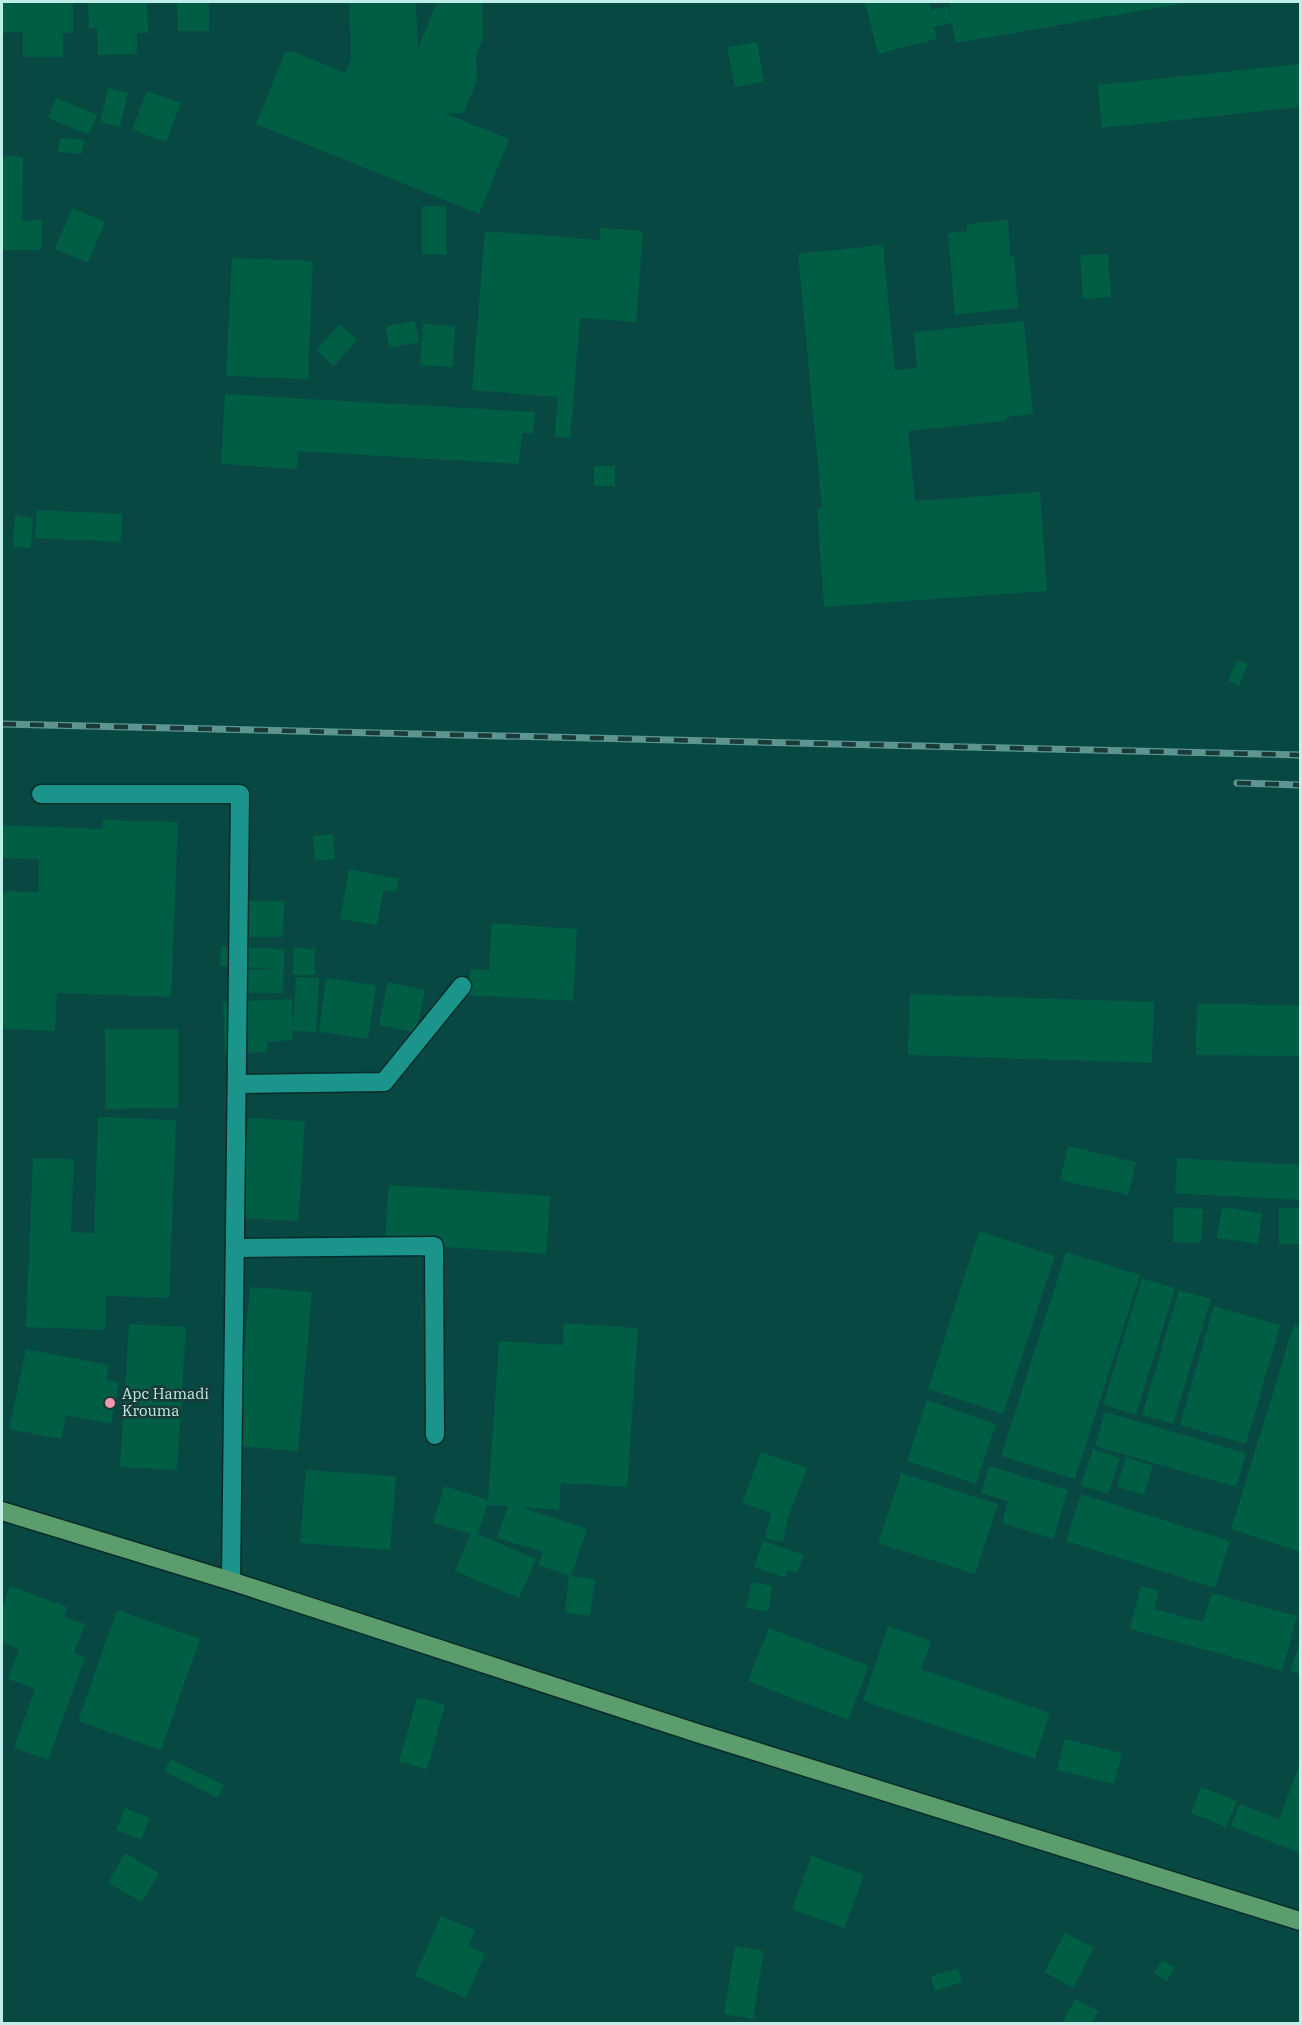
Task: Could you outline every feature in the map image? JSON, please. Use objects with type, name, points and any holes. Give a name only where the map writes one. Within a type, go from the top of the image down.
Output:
[{"type":"main road","points":[[2,1511],[231,1581],[699,1734],[1300,1922]]},
{"type":"street","points":[[41,794],[240,794],[231,1581]]},
{"type":"street","points":[[237,1083],[384,1082],[462,986]]},
{"type":"street","points":[[235,1248],[434,1246],[435,1435]]},
{"type":"building","points":[[2,2],[73,2],[73,33],[63,33],[63,57],[23,57],[23,32],[2,33]]},
{"type":"building","points":[[88,2],[147,2],[148,33],[137,33],[137,54],[98,55],[97,28],[89,28]]},
{"type":"building","points":[[177,2],[209,2],[209,31],[178,31]]},
{"type":"building","points":[[349,2],[416,2],[418,48],[437,2],[482,2],[483,38],[476,56],[477,80],[464,113],[444,113],[509,139],[479,214],[256,124],[285,52],[294,52],[345,73],[351,59]]},
{"type":"building","points":[[865,2],[929,2],[931,10],[948,6],[951,19],[949,2],[1186,3],[956,43],[952,23],[934,27],[937,39],[878,54]]},
{"type":"building","points":[[757,42],[764,82],[735,87],[727,47]]},
{"type":"building","points":[[1300,64],[1300,107],[1102,128],[1098,85]]},
{"type":"building","points":[[108,88],[128,93],[120,127],[100,122]]},
{"type":"building","points":[[147,91],[181,103],[166,142],[132,130]]},
{"type":"building","points":[[56,98],[97,115],[89,135],[48,118]]},
{"type":"building","points":[[60,138],[84,140],[82,154],[58,152]]},
{"type":"building","points":[[2,156],[23,157],[22,221],[42,220],[41,250],[2,250]]},
{"type":"building","points":[[422,206],[446,206],[446,255],[422,254]]},
{"type":"building","points":[[72,208],[105,222],[88,263],[55,249]]},
{"type":"building","points":[[1008,220],[1010,256],[1014,255],[1018,308],[955,315],[948,233],[967,231],[967,224]]},
{"type":"building","points":[[600,228],[643,231],[636,322],[580,318],[570,438],[555,437],[558,397],[472,390],[485,231],[600,240]]},
{"type":"building","points":[[883,245],[895,370],[917,368],[914,332],[1024,321],[1033,414],[1006,417],[1006,421],[908,431],[915,501],[902,502],[1040,492],[1047,591],[824,607],[817,509],[822,508],[798,254]]},
{"type":"building","points":[[1108,254],[1111,297],[1083,299],[1080,255]]},
{"type":"building","points":[[232,258],[313,261],[308,379],[226,376]]},
{"type":"building","points":[[415,321],[419,342],[389,348],[386,326]]},
{"type":"building","points":[[340,324],[357,340],[334,366],[316,350]]},
{"type":"building","points":[[423,324],[455,326],[453,367],[420,365]]},
{"type":"building","points":[[225,394],[535,412],[533,434],[522,433],[519,464],[298,451],[297,469],[221,464]]},
{"type":"building","points":[[594,466],[615,466],[615,486],[594,486]]},
{"type":"building","points":[[37,510],[122,514],[121,542],[35,538]]},
{"type":"building","points":[[15,516],[33,518],[31,548],[13,547]]},
{"type":"building","points":[[1237,660],[1248,664],[1239,686],[1228,681]]},
{"type":"building","points":[[103,820],[178,822],[171,997],[57,993],[55,1031],[2,1029],[2,891],[38,892],[39,859],[2,858],[2,825],[102,829]]},
{"type":"building","points":[[333,834],[335,859],[315,860],[313,836]]},
{"type":"building","points":[[349,869],[399,879],[396,892],[383,890],[377,925],[340,919]]},
{"type":"building","points":[[243,901],[284,901],[283,937],[242,937]]},
{"type":"building","points":[[492,923],[577,929],[573,1001],[468,995],[470,969],[489,970]]},
{"type":"building","points":[[221,946],[284,949],[283,993],[233,993],[233,970],[280,969],[220,966]]},
{"type":"building","points":[[293,948],[315,949],[315,975],[293,975]]},
{"type":"building","points":[[296,977],[319,978],[316,1032],[293,1031]]},
{"type":"building","points":[[326,978],[376,985],[368,1039],[319,1032]]},
{"type":"building","points":[[388,982],[425,990],[416,1033],[379,1025]]},
{"type":"building","points":[[910,994],[1154,1002],[1152,1063],[908,1055]]},
{"type":"building","points":[[292,999],[293,1040],[267,1042],[267,1052],[225,1054],[223,1002]]},
{"type":"building","points":[[1197,1004],[1300,1005],[1300,1056],[1196,1055]]},
{"type":"building","points":[[105,1029],[178,1029],[178,1108],[106,1109]]},
{"type":"building","points":[[98,1117],[176,1120],[169,1298],[106,1296],[105,1330],[26,1327],[33,1158],[74,1159],[71,1232],[94,1233]]},
{"type":"building","points":[[248,1118],[305,1121],[298,1221],[242,1218]]},
{"type":"building","points":[[1068,1146],[1136,1162],[1128,1195],[1060,1180]]},
{"type":"building","points":[[1177,1158],[1300,1165],[1300,1200],[1175,1193]]},
{"type":"building","points":[[389,1185],[550,1196],[546,1254],[385,1243]]},
{"type":"building","points":[[1174,1207],[1203,1209],[1201,1243],[1173,1242]]},
{"type":"building","points":[[1222,1207],[1262,1213],[1258,1244],[1217,1238]]},
{"type":"building","points":[[1279,1208],[1300,1208],[1300,1244],[1279,1244]]},
{"type":"building","points":[[979,1231],[1055,1256],[1003,1414],[928,1389]]},
{"type":"building","points":[[1066,1252],[1140,1275],[1075,1479],[1001,1456]]},
{"type":"building","points":[[1142,1278],[1175,1288],[1136,1415],[1103,1405]]},
{"type":"building","points":[[250,1287],[312,1292],[298,1451],[236,1446]]},
{"type":"building","points":[[1179,1290],[1211,1299],[1173,1424],[1142,1415]]},
{"type":"building","points":[[1214,1306],[1280,1325],[1246,1444],[1180,1425]]},
{"type":"building","points":[[564,1323],[638,1328],[627,1487],[561,1483],[559,1510],[521,1507],[587,1529],[571,1576],[538,1565],[543,1552],[497,1538],[508,1506],[487,1505],[478,1534],[536,1559],[519,1598],[455,1571],[471,1534],[433,1523],[444,1486],[488,1500],[499,1341],[563,1345]]},
{"type":"building","points":[[129,1324],[186,1327],[177,1470],[120,1467]]},
{"type":"building","points":[[1294,1324],[1300,1326],[1300,1552],[1231,1529]]},
{"type":"building","points":[[26,1349],[109,1365],[106,1380],[119,1383],[111,1424],[66,1415],[61,1439],[9,1429]]},
{"type":"building","points":[[927,1400],[996,1424],[976,1484],[907,1461]]},
{"type":"building","points":[[1105,1412],[1246,1453],[1236,1487],[1095,1446]]},
{"type":"building","points":[[1093,1449],[1120,1458],[1108,1494],[1081,1485]]},
{"type":"building","points":[[761,1452],[807,1468],[788,1518],[783,1542],[765,1538],[771,1513],[742,1503]]},
{"type":"building","points":[[1126,1457],[1153,1466],[1144,1495],[1117,1487]]},
{"type":"building","points":[[989,1466],[1068,1490],[1053,1539],[1002,1523],[1008,1501],[981,1493]]},
{"type":"building","points":[[306,1470],[396,1476],[390,1550],[300,1543]]},
{"type":"building","points":[[901,1473],[998,1504],[975,1574],[878,1543]]},
{"type":"building","points":[[1081,1494],[1230,1541],[1215,1588],[1066,1541]]},
{"type":"building","points":[[763,1541],[804,1555],[797,1573],[787,1570],[785,1578],[754,1567]]},
{"type":"building","points":[[569,1576],[595,1579],[590,1616],[565,1613]]},
{"type":"building","points":[[752,1582],[772,1586],[768,1612],[746,1608]]},
{"type":"building","points":[[10,1586],[67,1607],[64,1617],[85,1624],[74,1653],[85,1657],[48,1760],[14,1748],[35,1689],[8,1679],[19,1649],[2,1643],[2,1609]]},
{"type":"building","points":[[1141,1586],[1159,1591],[1154,1609],[1203,1622],[1212,1593],[1297,1616],[1282,1671],[1130,1629]]},
{"type":"building","points":[[117,1610],[200,1639],[161,1750],[78,1721]]},
{"type":"building","points":[[888,1626],[931,1641],[921,1669],[1050,1713],[1035,1759],[863,1701]]},
{"type":"building","points":[[769,1628],[869,1666],[848,1720],[748,1681]]},
{"type":"building","points":[[1300,1641],[1300,1674],[1290,1671]]},
{"type":"building","points":[[417,1697],[445,1705],[427,1769],[399,1762]]},
{"type":"building","points":[[1065,1739],[1122,1753],[1114,1784],[1057,1770]]},
{"type":"building","points":[[171,1759],[224,1785],[218,1798],[164,1771]]},
{"type":"building","points":[[1300,1763],[1300,1853],[1231,1826],[1240,1804],[1279,1819]]},
{"type":"building","points":[[1201,1787],[1237,1801],[1226,1827],[1191,1813]]},
{"type":"building","points":[[125,1808],[150,1818],[141,1840],[116,1830]]},
{"type":"building","points":[[125,1853],[159,1873],[142,1902],[108,1883]]},
{"type":"building","points":[[812,1856],[864,1875],[844,1928],[792,1909]]},
{"type":"building","points":[[441,1916],[475,1930],[468,1946],[485,1954],[466,1998],[415,1976]]},
{"type":"building","points":[[1065,1933],[1094,1948],[1073,1988],[1044,1972]]},
{"type":"building","points":[[735,1946],[764,1951],[753,2019],[724,2014]]},
{"type":"building","points":[[1162,1960],[1175,1968],[1167,1981],[1154,1973]]},
{"type":"building","points":[[958,1968],[962,1982],[935,1991],[931,1976]]},
{"type":"building","points":[[1075,1999],[1098,2011],[1091,2024],[1062,2024]]},
{"type":"railway","points":[[2,724],[1300,755]]},
{"type":"railway","points":[[1237,783],[1300,785]]},
{"type":"place","name":"Apc Hamadi Krouma","points":[[110,1403]]}]
